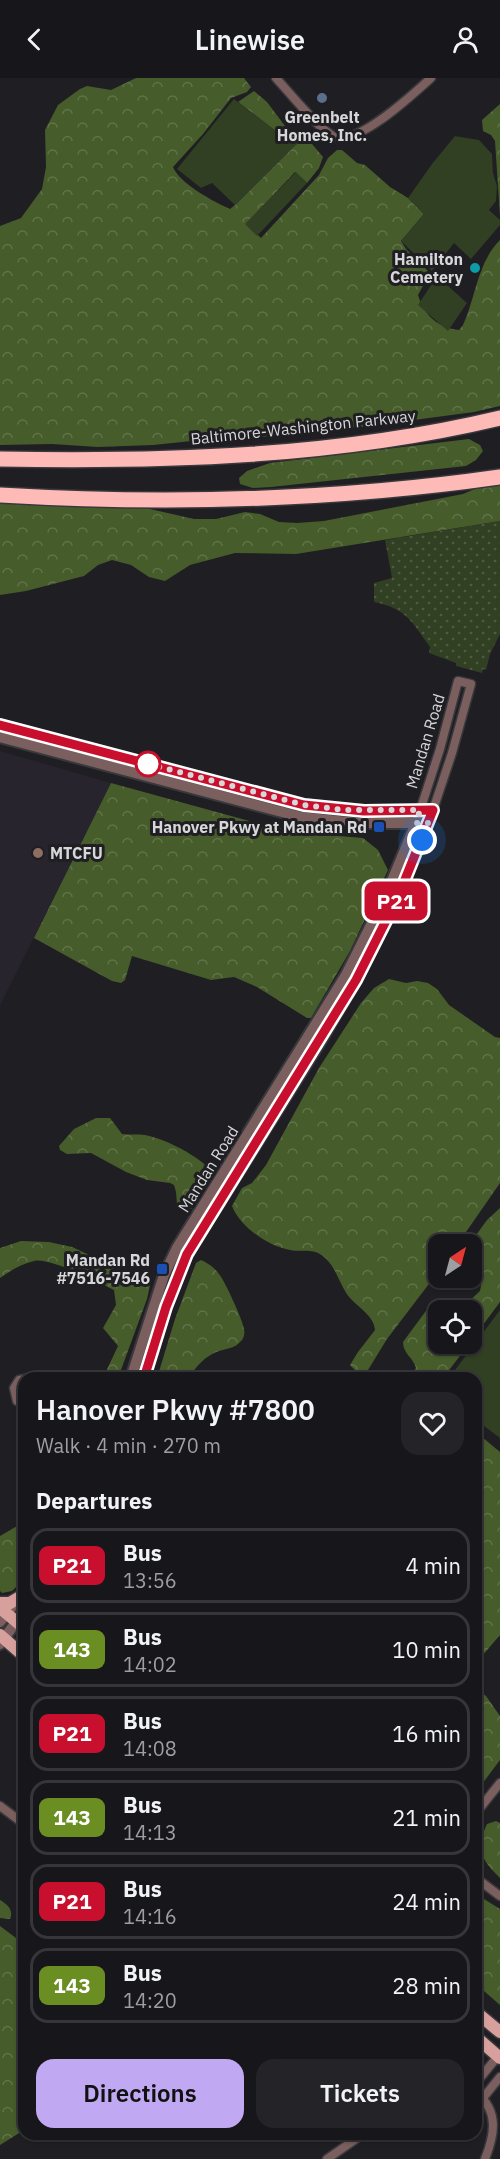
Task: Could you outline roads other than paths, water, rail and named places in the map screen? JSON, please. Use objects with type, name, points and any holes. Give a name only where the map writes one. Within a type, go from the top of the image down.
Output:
[{"type":"highway","name":"Baltimore-Washington Parkway","points":[[0,459],[122,460],[248,454],[433,432],[500,418]]},
{"type":"highway","points":[[0,495],[115,501],[248,500],[364,493],[500,477]]},
{"type":"main road","points":[[8,1616],[10,1603],[18,1597]]},
{"type":"main road","points":[[2,1639],[18,1651]]},
{"type":"main road","points":[[482,2017],[500,2032]]},
{"type":"main road","points":[[482,2042],[499,2057]]},
{"type":"street","points":[[276,78],[326,132],[340,138],[362,132],[397,107],[431,78]]},
{"type":"street","name":"Mandan Road","points":[[133,1372],[164,1275],[177,1248],[346,975],[387,893],[416,823],[450,716],[458,681],[471,684],[433,810],[398,897],[356,980],[187,1254],[166,1307],[146,1372]]},
{"type":"street","points":[[0,725],[304,805],[344,810],[433,810]]},
{"type":"street","points":[[0,737],[301,817],[356,823],[428,823]]},
{"type":"street","points":[[18,1382],[14,1388],[14,1397],[18,1400]]},
{"type":"street","points":[[2,1639],[8,1616]]},
{"type":"street","points":[[482,1806],[500,1783]]},
{"type":"street","points":[[0,1806],[18,1820]]},
{"type":"street","points":[[482,1882],[500,1896]]},
{"type":"street","points":[[482,2077],[499,2057]]},
{"type":"street","points":[[482,2092],[500,2077]]},
{"type":"street","points":[[482,2099],[492,2113],[494,2127],[485,2159]]},
{"type":"street","points":[[327,2159],[354,2140]]},
{"type":"place","name":"Greenbelt Homes, Inc.","points":[[322,98]]},
{"type":"place","name":"Hamilton Cemetery","points":[[475,268]]},
{"type":"place","name":"Hanover Pkwy at Mandan Rd","points":[[379,827]]},
{"type":"place","name":"MTCFU","points":[[38,853]]},
{"type":"place","name":"Mandan Rd #7516-7546","points":[[162,1269]]}]
